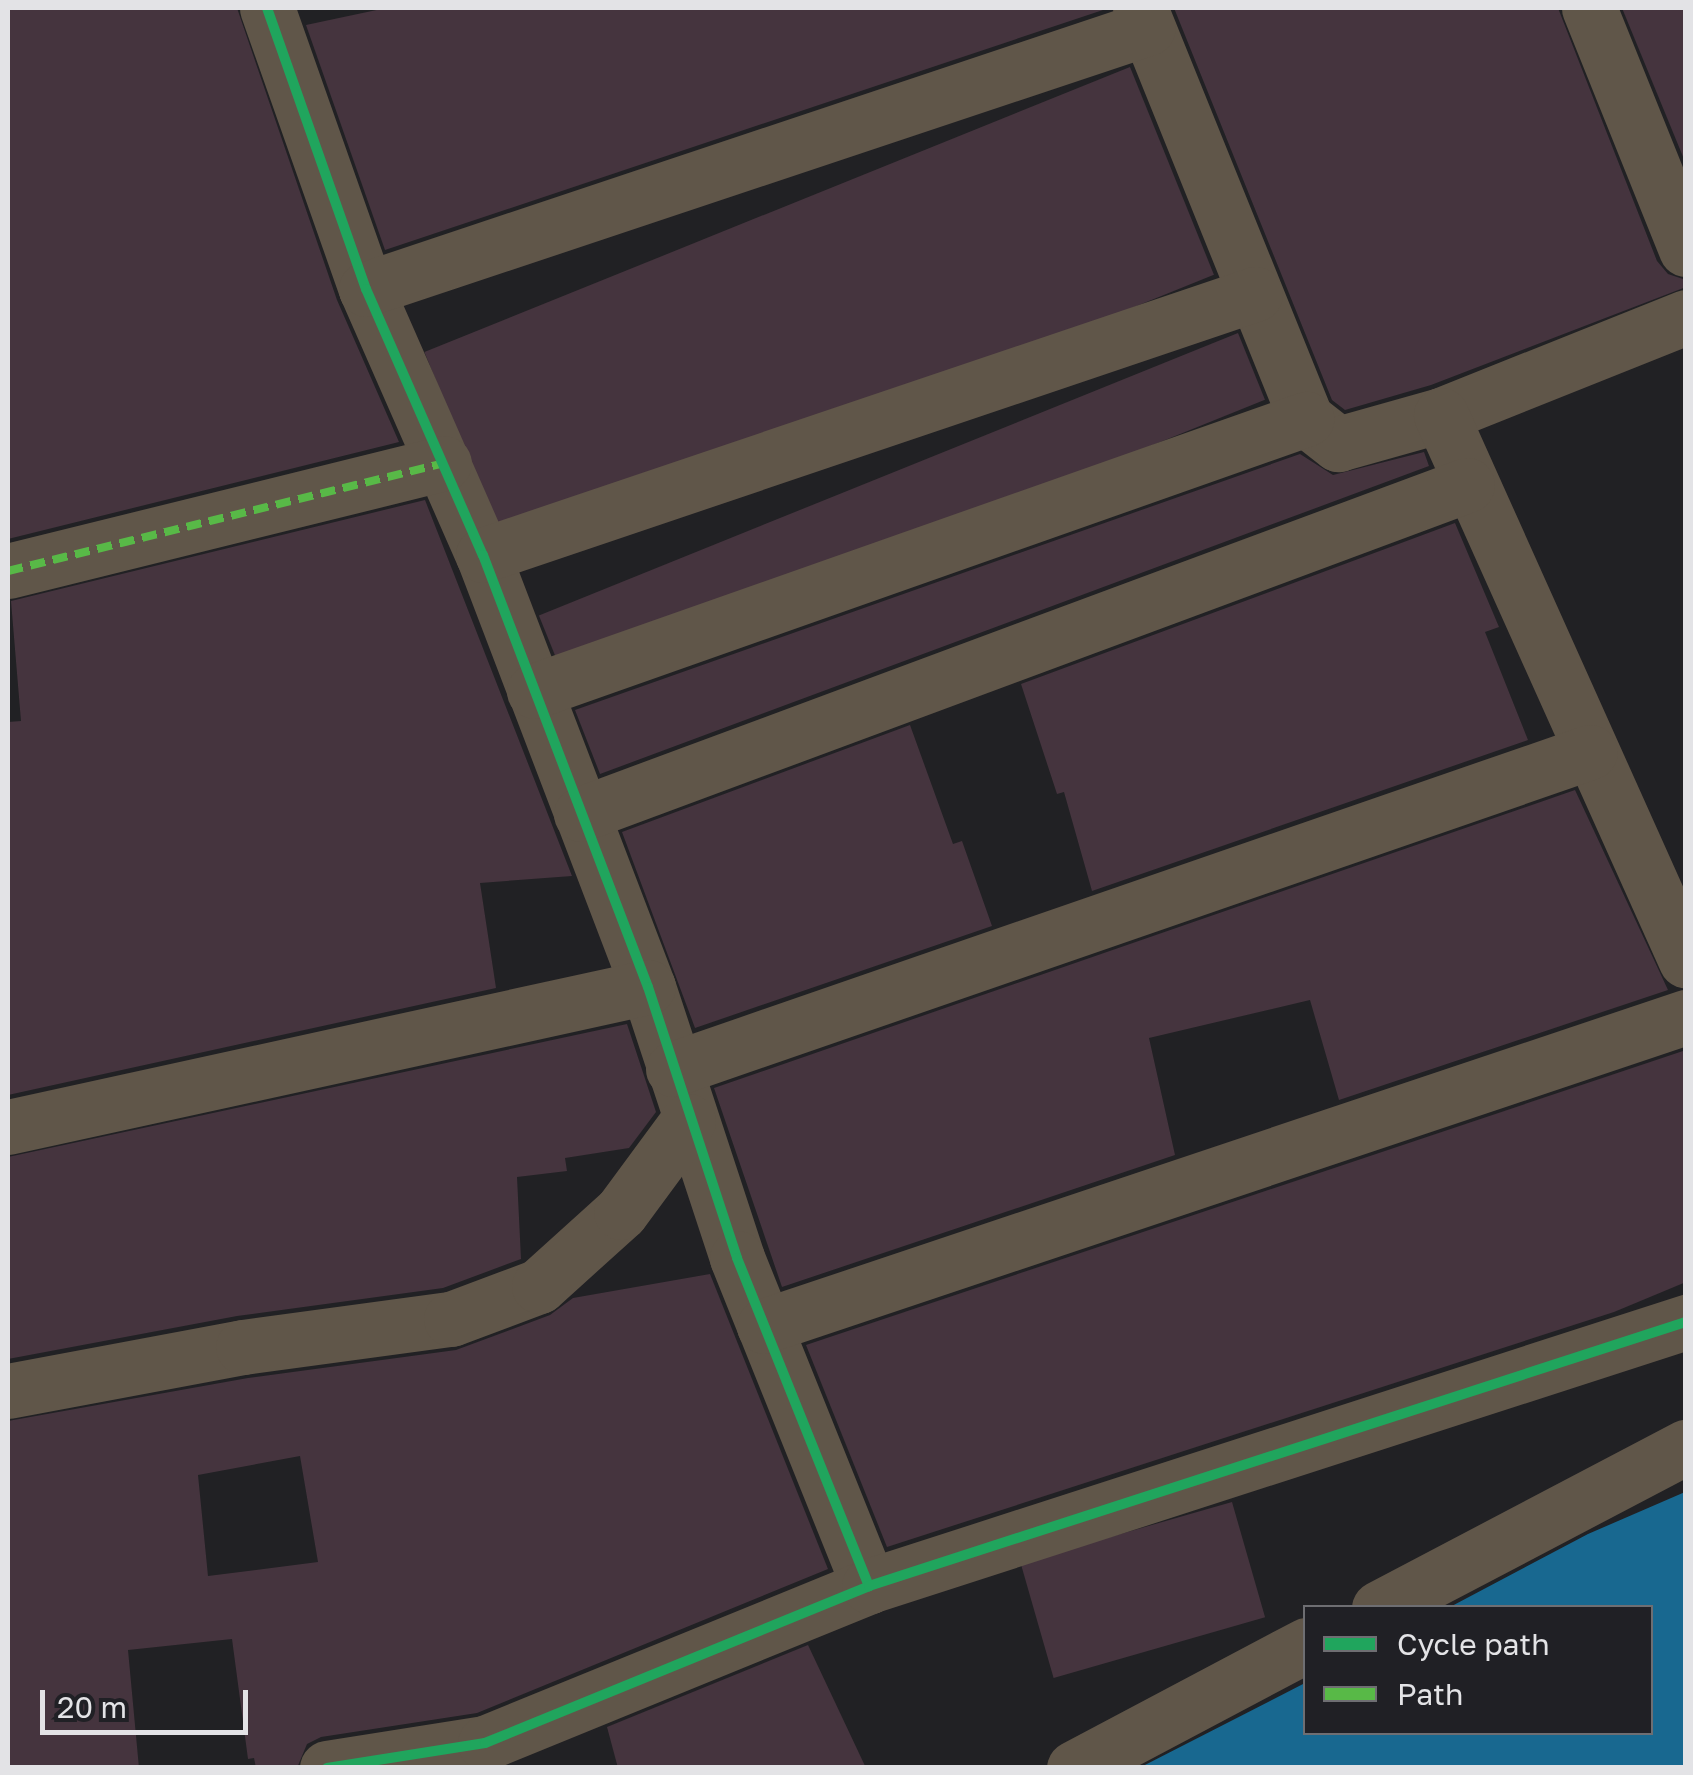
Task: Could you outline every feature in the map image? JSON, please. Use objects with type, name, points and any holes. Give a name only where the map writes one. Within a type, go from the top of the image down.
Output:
[{"type":"street","points":[[268,8],[366,289],[483,556],[648,987],[688,1120],[764,1326],[869,1586]]},
{"type":"street","points":[[1589,8],[1686,249]]},
{"type":"street","points":[[366,289],[1144,18],[1306,419],[1338,444],[1441,416],[1686,317]]},
{"type":"street","points":[[483,556],[1255,294]]},
{"type":"street","points":[[1441,416],[1467,484],[1686,961]]},
{"type":"street","points":[[534,691],[1306,419]]},
{"type":"street","points":[[8,572],[444,463]]},
{"type":"street","points":[[582,814],[1467,484]]},
{"type":"street","points":[[673,1069],[1590,752]]},
{"type":"street","points":[[8,1127],[648,987]]},
{"type":"street","points":[[764,1326],[1686,1017]]},
{"type":"street","points":[[8,1391],[242,1348],[451,1320],[539,1286],[621,1212],[688,1120]]},
{"type":"street","points":[[327,1768],[484,1744],[869,1586],[1686,1322]]},
{"type":"street","points":[[1385,1605],[1686,1448]]},
{"type":"street","points":[[1074,1768],[1303,1647]]},
{"type":"water","points":[[1685,1492],[1685,1767],[1141,1767],[1303,1684],[1303,1735],[1653,1735],[1653,1605],[1454,1605],[1588,1534]]},
{"type":"building","points":[[8,8],[237,8],[337,300],[399,442],[8,539]]},
{"type":"building","points":[[386,8],[1109,8],[385,250],[306,25]]},
{"type":"building","points":[[1174,8],[1558,8],[1657,261],[1668,274],[1686,280],[1686,287],[1431,385],[1345,410],[1332,400]]},
{"type":"building","points":[[1622,8],[1686,8],[1686,164]]},
{"type":"building","points":[[1130,67],[1214,275],[508,560],[424,352]]},
{"type":"building","points":[[1238,333],[1265,400],[566,682],[539,615]]},
{"type":"building","points":[[1424,452],[1429,466],[600,774],[575,710],[1300,454],[1333,475]]},
{"type":"building","points":[[425,500],[572,876],[480,883],[496,988],[8,1095],[8,722],[21,721],[11,601]]},
{"type":"building","points":[[1455,523],[1499,627],[1485,632],[1528,740],[1092,891],[1064,792],[1057,794],[1021,684]]},
{"type":"building","points":[[910,725],[953,844],[962,841],[992,926],[695,1028],[622,832]]},
{"type":"building","points":[[1575,790],[1668,990],[1339,1100],[1310,1000],[1149,1038],[1175,1155],[782,1287],[714,1088]]},
{"type":"building","points":[[627,1024],[656,1112],[629,1148],[565,1158],[567,1171],[517,1177],[521,1259],[443,1288],[237,1316],[8,1359],[8,1157]]},
{"type":"building","points":[[1686,1050],[1686,1282],[1614,1312],[887,1547],[806,1345]]},
{"type":"building","points":[[710,1274],[828,1569],[477,1713],[321,1737],[307,1744],[297,1768],[256,1768],[254,1758],[248,1759],[232,1639],[128,1650],[139,1768],[8,1768],[8,1421],[248,1378],[456,1350],[550,1315],[573,1298]],"holes":[[[300,1456],[318,1562],[208,1576],[198,1475]]]},
{"type":"building","points":[[1232,1502],[1265,1617],[1054,1678],[1021,1563]]},
{"type":"building","points":[[808,1645],[866,1768],[618,1768],[607,1727]]},
{"type":"marked path","points":[[8,571],[444,463]]},
{"type":"cycle path","points":[[267,8],[366,289],[483,555],[648,987],[737,1258],[869,1586]]},
{"type":"cycle path","points":[[327,1768],[485,1743],[869,1586],[1686,1322]]}]
